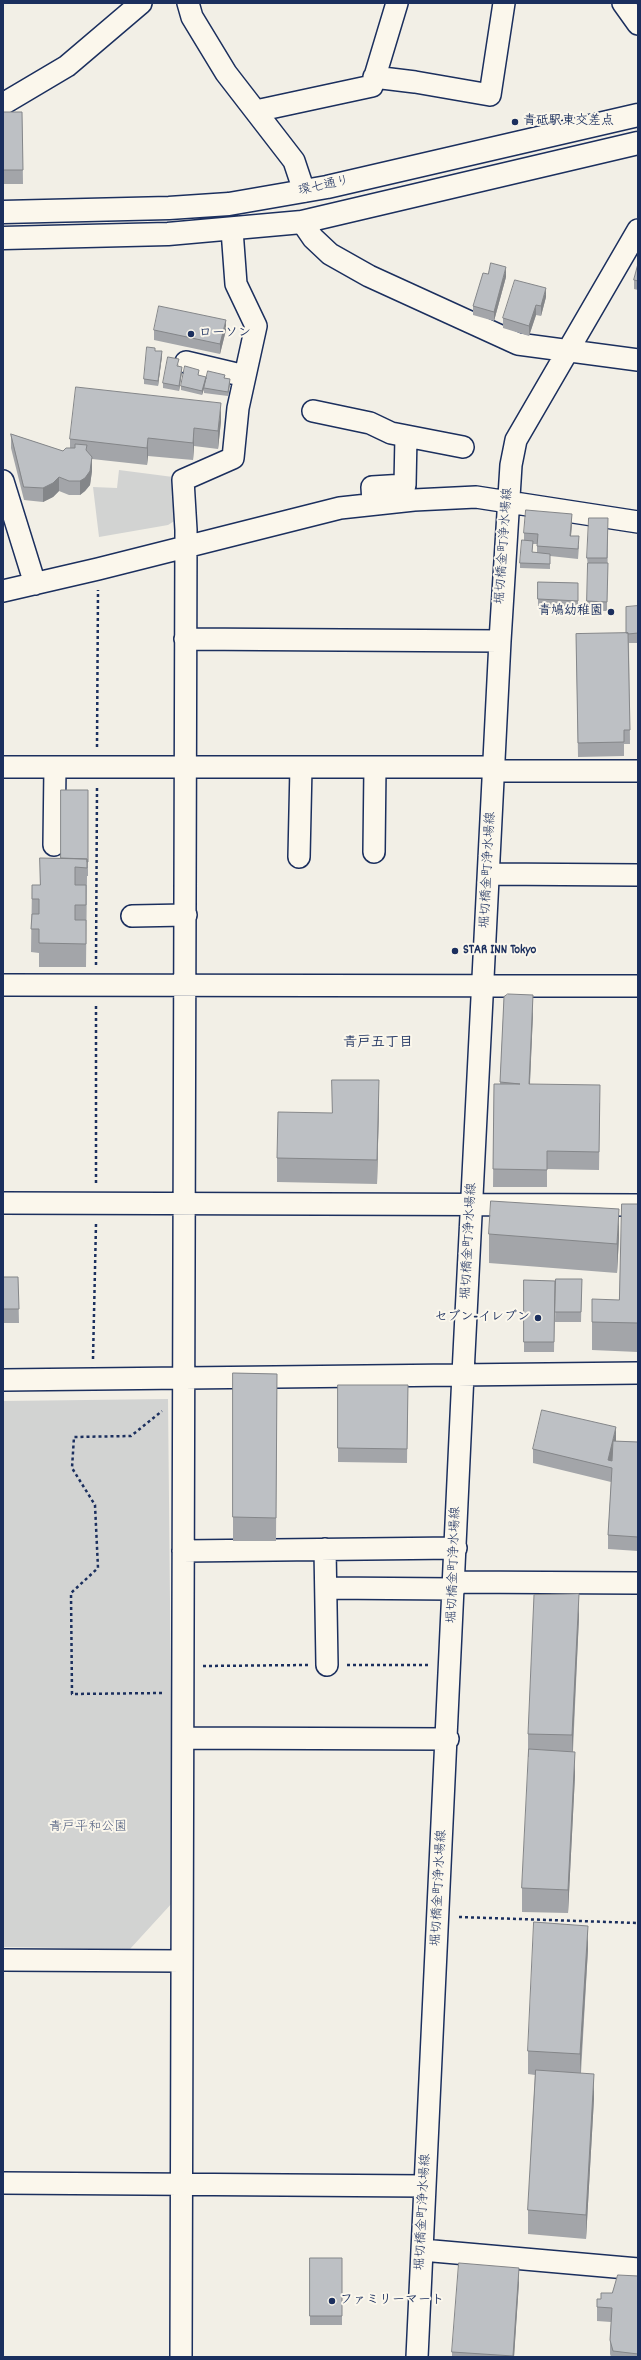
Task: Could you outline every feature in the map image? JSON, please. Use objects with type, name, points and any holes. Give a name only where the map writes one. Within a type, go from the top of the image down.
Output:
[{"type":"main road","name":"環七通り","points":[[3,212],[229,204],[304,191],[638,115]]},
{"type":"main road","points":[[3,238],[168,234],[232,230],[302,222],[638,143]]},
{"type":"street","points":[[4,100],[67,66],[141,3]]},
{"type":"street","points":[[188,3],[192,17],[226,73],[294,161],[304,191]]},
{"type":"street","points":[[256,111],[372,86],[397,3]]},
{"type":"street","points":[[374,78],[415,82],[490,95],[504,3]]},
{"type":"street","points":[[622,3],[638,24]]},
{"type":"street","points":[[302,222],[313,238],[330,254],[369,276],[518,344],[638,360]]},
{"type":"street","points":[[181,2357],[183,1738],[182,1379],[185,1361],[184,1204],[186,915],[186,548],[183,480],[233,458],[238,408],[256,326],[236,284],[232,230]]},
{"type":"street","name":"堀切橋金町浄水場線","points":[[418,2357],[425,2186],[448,1739],[463,1374],[500,641],[511,465],[516,440],[638,230]]},
{"type":"street","points":[[186,362],[245,376]]},
{"type":"street","points":[[312,411],[370,423],[391,433],[463,447]]},
{"type":"street","points":[[373,504],[372,487],[404,485],[406,436]]},
{"type":"street","points":[[3,481],[35,584]]},
{"type":"street","points":[[3,591],[186,548],[340,508],[373,504],[462,497],[508,501],[638,522]]},
{"type":"street","points":[[185,639],[500,641]]},
{"type":"street","points":[[3,767],[375,767],[638,771]]},
{"type":"street","points":[[54,845],[55,767]]},
{"type":"street","points":[[299,857],[301,767]]},
{"type":"street","points":[[374,852],[375,767]]},
{"type":"street","points":[[489,874],[638,875]]},
{"type":"street","points":[[132,916],[186,915]]},
{"type":"street","points":[[3,985],[638,986]]},
{"type":"street","points":[[3,1203],[638,1205]]},
{"type":"street","points":[[3,1380],[638,1373]]},
{"type":"street","points":[[183,1551],[456,1548]]},
{"type":"street","points":[[325,1549],[327,1665]]},
{"type":"street","points":[[326,1588],[638,1583]]},
{"type":"street","points":[[183,1738],[448,1739]]},
{"type":"street","points":[[3,1960],[182,1961]]},
{"type":"street","points":[[3,2183],[425,2186]]},
{"type":"street","points":[[422,2250],[638,2269]]},
{"type":"path","points":[[166,1408],[131,1436],[74,1437],[72,1468],[95,1505],[98,1568],[71,1593],[72,1694],[169,1692]]},
{"type":"path","points":[[439,1916],[638,1923]]},
{"type":"green space","points":[[119,470],[173,477],[176,520],[168,525],[99,537],[93,487],[117,488]]},
{"type":"green space","name":"青戸平和公園","points":[[168,1399],[173,1902],[130,1949],[3,1947],[3,1401]]},
{"type":"building","points":[[3,112],[22,112],[23,170],[3,170]]},
{"type":"building","points":[[491,263],[506,267],[494,312],[473,306],[483,273],[488,274]]},
{"type":"building","points":[[638,264],[638,281],[634,280]]},
{"type":"building","points":[[515,280],[546,288],[541,306],[536,305],[529,326],[503,318]]},
{"type":"building","points":[[159,306],[226,320],[220,344],[154,330]]},
{"type":"building","points":[[147,347],[155,348],[155,351],[162,351],[158,381],[144,379]]},
{"type":"building","points":[[168,357],[179,359],[177,366],[182,367],[179,386],[163,383]]},
{"type":"building","points":[[185,366],[199,370],[198,375],[206,377],[202,391],[181,386]]},
{"type":"building","points":[[208,371],[225,375],[224,378],[230,379],[228,392],[204,388]]},
{"type":"building","points":[[76,387],[221,403],[218,431],[194,428],[193,443],[148,438],[147,448],[70,439]]},
{"type":"building","points":[[11,434],[63,451],[66,448],[75,448],[75,444],[87,445],[86,450],[92,457],[90,471],[85,478],[80,481],[69,481],[59,477],[53,483],[43,488],[24,487]]},
{"type":"building","points":[[526,510],[572,514],[570,536],[579,536],[578,549],[537,546],[538,534],[524,533]]},
{"type":"building","points":[[589,518],[608,518],[607,558],[587,558]]},
{"type":"building","points":[[522,540],[533,541],[532,552],[550,554],[550,564],[520,563]]},
{"type":"building","points":[[588,563],[608,563],[607,602],[587,601]]},
{"type":"building","points":[[538,582],[578,583],[578,601],[538,599]]},
{"type":"building","points":[[638,606],[638,633],[628,634],[626,633],[626,607]]},
{"type":"building","points":[[628,633],[630,730],[624,730],[624,742],[578,743],[576,634]]},
{"type":"building","points":[[61,790],[88,790],[88,862],[87,859],[61,858]]},
{"type":"building","points":[[40,858],[87,859],[87,868],[75,867],[75,885],[86,885],[86,905],[75,905],[75,920],[86,920],[86,944],[39,943],[39,929],[31,929],[32,914],[39,914],[39,899],[32,899],[32,885],[40,885]]},
{"type":"building","points":[[508,994],[533,995],[529,1084],[600,1085],[599,1152],[547,1151],[547,1170],[493,1169],[494,1084],[520,1084],[500,1082],[504,997]]},
{"type":"building","points":[[332,1080],[379,1080],[377,1160],[277,1158],[278,1112],[332,1113]]},
{"type":"building","points":[[491,1201],[619,1209],[617,1244],[489,1234]]},
{"type":"building","points":[[622,1204],[638,1204],[638,1323],[592,1322],[592,1299],[619,1300]]},
{"type":"building","points":[[3,1277],[18,1277],[19,1309],[3,1309]]},
{"type":"building","points":[[556,1279],[582,1279],[581,1312],[555,1312]]},
{"type":"building","points":[[524,1280],[555,1281],[554,1342],[524,1342]]},
{"type":"building","points":[[233,1373],[277,1374],[276,1518],[233,1517]]},
{"type":"building","points":[[338,1385],[408,1385],[407,1449],[338,1448]]},
{"type":"building","points":[[542,1410],[616,1427],[608,1460],[612,1461],[613,1441],[638,1442],[638,1537],[608,1535],[612,1468],[533,1449]]},
{"type":"building","points":[[579,1594],[572,1735],[528,1734],[534,1595]]},
{"type":"building","points":[[529,1749],[575,1752],[568,1890],[522,1888]]},
{"type":"building","points":[[534,1922],[588,1926],[580,2054],[528,2051]]},
{"type":"building","points":[[536,2070],[594,2074],[586,2215],[528,2210]]},
{"type":"building","points":[[310,2258],[342,2258],[342,2316],[310,2316]]},
{"type":"building","points":[[459,2263],[519,2268],[513,2356],[452,2352]]},
{"type":"building","points":[[618,2275],[638,2276],[638,2354],[613,2351],[610,2340],[612,2308],[597,2307],[597,2299],[601,2299],[601,2293],[612,2293]]},
{"type":"place","name":"青砥駅東交差点","points":[[515,122]]},
{"type":"place","name":"ローソン","points":[[191,334]]},
{"type":"place","name":"青鳩幼稚園","points":[[611,612]]},
{"type":"place","name":"STAR INN Tokyo","points":[[455,951]]},
{"type":"place","name":"セブン-イレブン","points":[[538,1318]]},
{"type":"place","name":"ファミリーマート","points":[[332,2301]]},
{"type":"district","name":"青戸五丁目","points":[[378,1044]]}]
